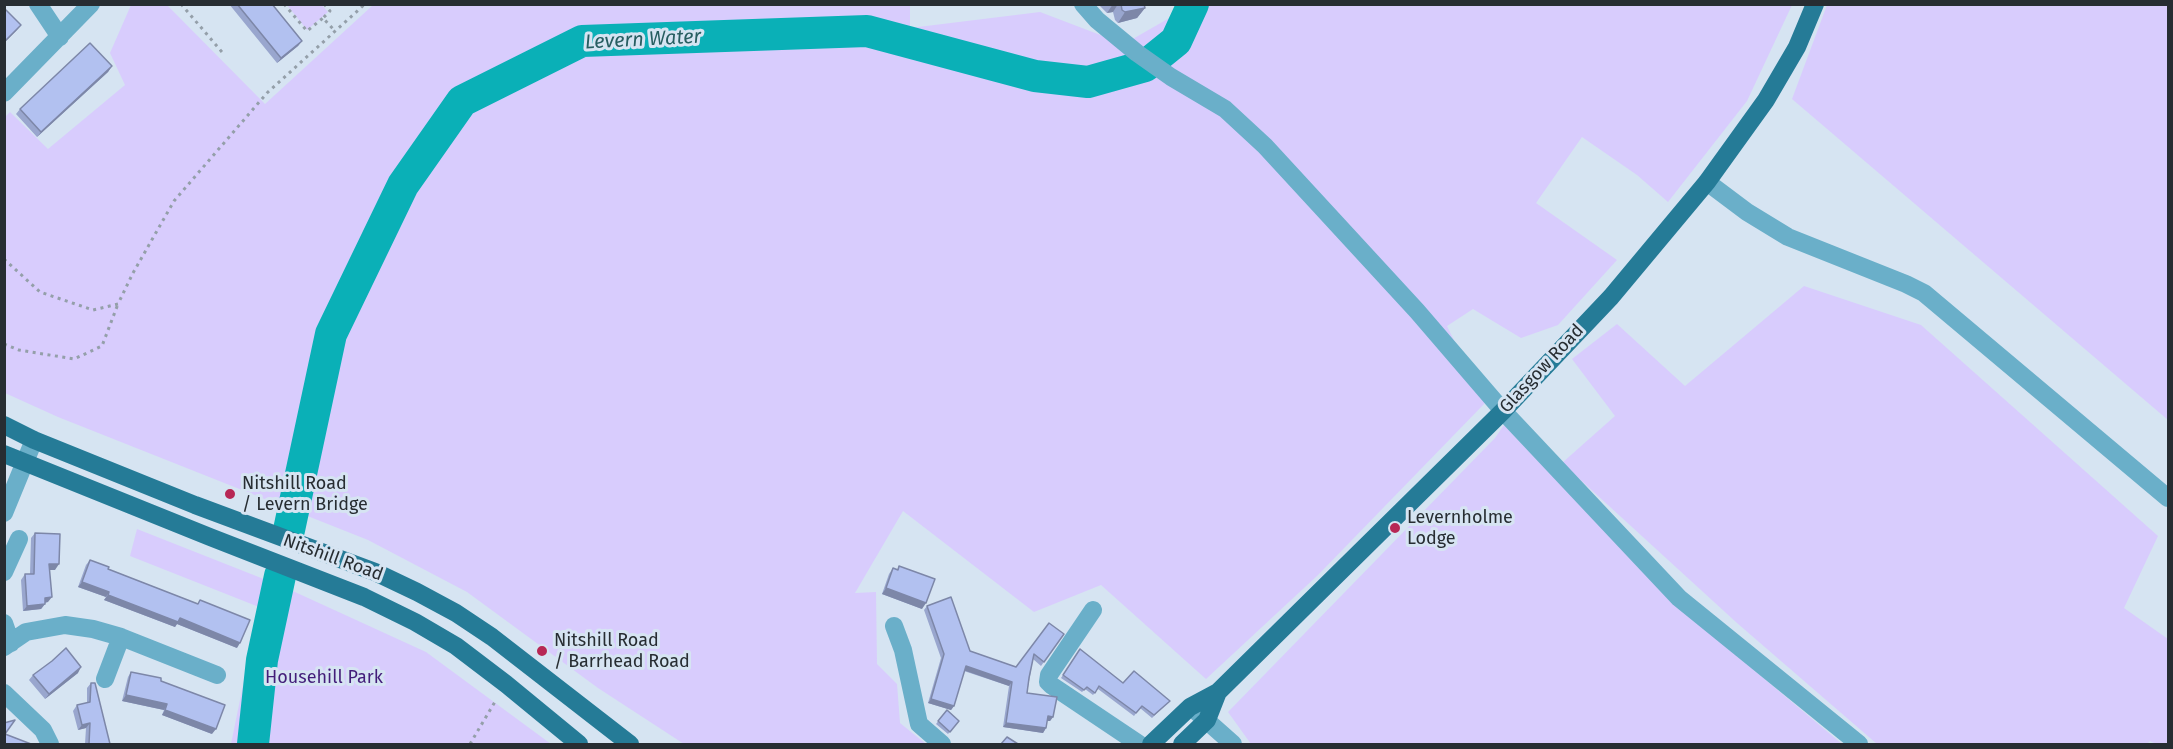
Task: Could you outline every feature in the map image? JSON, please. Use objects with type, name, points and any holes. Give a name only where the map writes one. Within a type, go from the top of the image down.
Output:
[{"type":"main road","name":"Glasgow Road","points":[[1151,744],[1190,707],[1218,692],[1503,411],[1611,297],[1707,182],[1766,100],[1797,47],[1815,4]]},
{"type":"main road","name":"Nitshill Road","points":[[4,425],[34,440],[195,505],[375,572],[456,613],[492,637],[630,744]]},
{"type":"main road","name":"Nitshill Road","points":[[4,454],[364,597],[415,622],[456,646],[579,744]]},
{"type":"main road","points":[[364,597],[375,572]]},
{"type":"main road","name":"Glasgow Road","points":[[1182,744],[1207,720],[1218,692]]},
{"type":"street","points":[[38,4],[60,37]]},
{"type":"street","points":[[4,93],[91,4]]},
{"type":"street","points":[[1083,4],[1097,20],[1137,53],[1171,77],[1225,108],[1265,146],[1418,311],[1503,411],[1679,598],[1859,744]]},
{"type":"street","points":[[1707,182],[1747,212],[1788,237],[1924,293],[2169,498]]},
{"type":"street","points":[[4,513],[34,440]]},
{"type":"street","points":[[4,572],[18,539]]},
{"type":"street","points":[[1093,610],[1049,675],[1048,682],[1138,744]]},
{"type":"street","points":[[4,623],[8,645],[26,632],[65,626],[93,629],[122,637],[217,675]]},
{"type":"street","points":[[894,626],[903,650],[919,724],[942,744]]},
{"type":"street","points":[[105,679],[122,637]]},
{"type":"street","points":[[4,693],[43,730],[50,744]]},
{"type":"street","points":[[1190,707],[1233,744]]},
{"type":"path","points":[[181,4],[222,52]]},
{"type":"path","points":[[284,4],[307,31],[330,11],[324,4]]},
{"type":"path","points":[[4,344],[19,350],[74,359],[102,346],[133,273],[174,201],[267,93],[365,4]]},
{"type":"path","points":[[323,18],[335,31]]},
{"type":"path","points":[[4,259],[40,292],[93,310],[118,304]]},
{"type":"path","points":[[470,744],[506,684]]},
{"type":"green space","points":[[131,5],[167,5],[265,104],[373,5],[910,5],[910,28],[1040,12],[1124,44],[1185,9],[1186,5],[1792,5],[1747,101],[1668,202],[1637,175],[1582,137],[1536,203],[1617,260],[1558,325],[1521,338],[1473,309],[1447,326],[1485,403],[1318,575],[1206,679],[1101,585],[1034,612],[903,511],[855,593],[876,592],[877,664],[897,684],[900,723],[926,744],[684,744],[598,688],[467,592],[368,540],[58,417],[5,393],[5,117],[10,112],[48,149],[125,85],[110,53]]},
{"type":"green space","points":[[287,5],[322,5],[328,12],[307,30]]},
{"type":"green space","points":[[1827,5],[2168,5],[2168,420],[1792,99]]},
{"type":"green space","points":[[1804,286],[1921,325],[2158,536],[2124,608],[2168,639],[2168,744],[2156,744],[2150,741],[2147,744],[1877,744],[1737,623],[1562,463],[1615,416],[1572,359],[1617,324],[1685,386]]},
{"type":"green space","points":[[1504,425],[1668,598],[1842,744],[1251,744],[1228,712],[1495,438]]},
{"type":"green space","name":"Househill Park","points":[[137,529],[284,587],[426,652],[551,744],[231,744],[259,607],[130,556]]},
{"type":"building","points":[[237,4],[272,4],[302,41],[281,58]]},
{"type":"building","points":[[1121,4],[1144,4],[1145,8],[1125,12]]},
{"type":"building","points":[[4,8],[21,25],[4,42]]},
{"type":"building","points":[[90,43],[112,66],[41,132],[20,109]]},
{"type":"building","points":[[35,533],[60,534],[59,564],[49,564],[52,597],[45,598],[45,604],[27,606],[25,574],[34,574]]},
{"type":"building","points":[[90,560],[198,604],[200,600],[250,620],[240,643],[180,618],[178,622],[108,595],[109,592],[82,582]]},
{"type":"building","points":[[899,566],[935,579],[926,603],[886,588],[893,568],[898,570]]},
{"type":"building","points":[[951,597],[970,651],[1016,667],[1049,623],[1064,634],[1044,662],[1034,654],[1029,678],[1027,693],[1057,697],[1053,717],[1048,716],[1046,728],[1006,723],[1012,682],[966,666],[954,706],[931,699],[944,654],[927,606]]},
{"type":"building","points":[[66,648],[81,667],[49,694],[33,675]]},
{"type":"building","points":[[1080,649],[1123,683],[1134,671],[1170,701],[1154,715],[1142,706],[1136,713],[1099,686],[1095,693],[1087,687],[1084,690],[1063,675]]},
{"type":"building","points":[[131,672],[161,678],[161,681],[225,705],[216,729],[165,710],[167,704],[126,695]]},
{"type":"building","points":[[91,683],[95,683],[110,744],[89,744],[90,723],[82,725],[77,705],[90,702]]},
{"type":"building","points":[[947,710],[959,721],[950,732],[938,721]]},
{"type":"building","points":[[15,720],[5,734],[31,744],[4,744],[4,723]]},
{"type":"building","points":[[1007,737],[1018,744],[1001,744]]},
{"type":"waterway","name":"Levern Water","points":[[289,530],[331,334],[403,185],[462,101],[582,41],[867,31],[1035,76],[1088,82],[1145,66],[1176,41],[1193,4]]},
{"type":"waterway","name":"Levern Water","points":[[253,744],[262,660],[280,576]]},
{"type":"place","name":"Nitshill Road / Levern Bridge","points":[[230,494]]},
{"type":"place","name":"Levernholme Lodge","points":[[1395,528]]},
{"type":"place","name":"Nitshill Road / Barrhead Road","points":[[542,651]]}]
